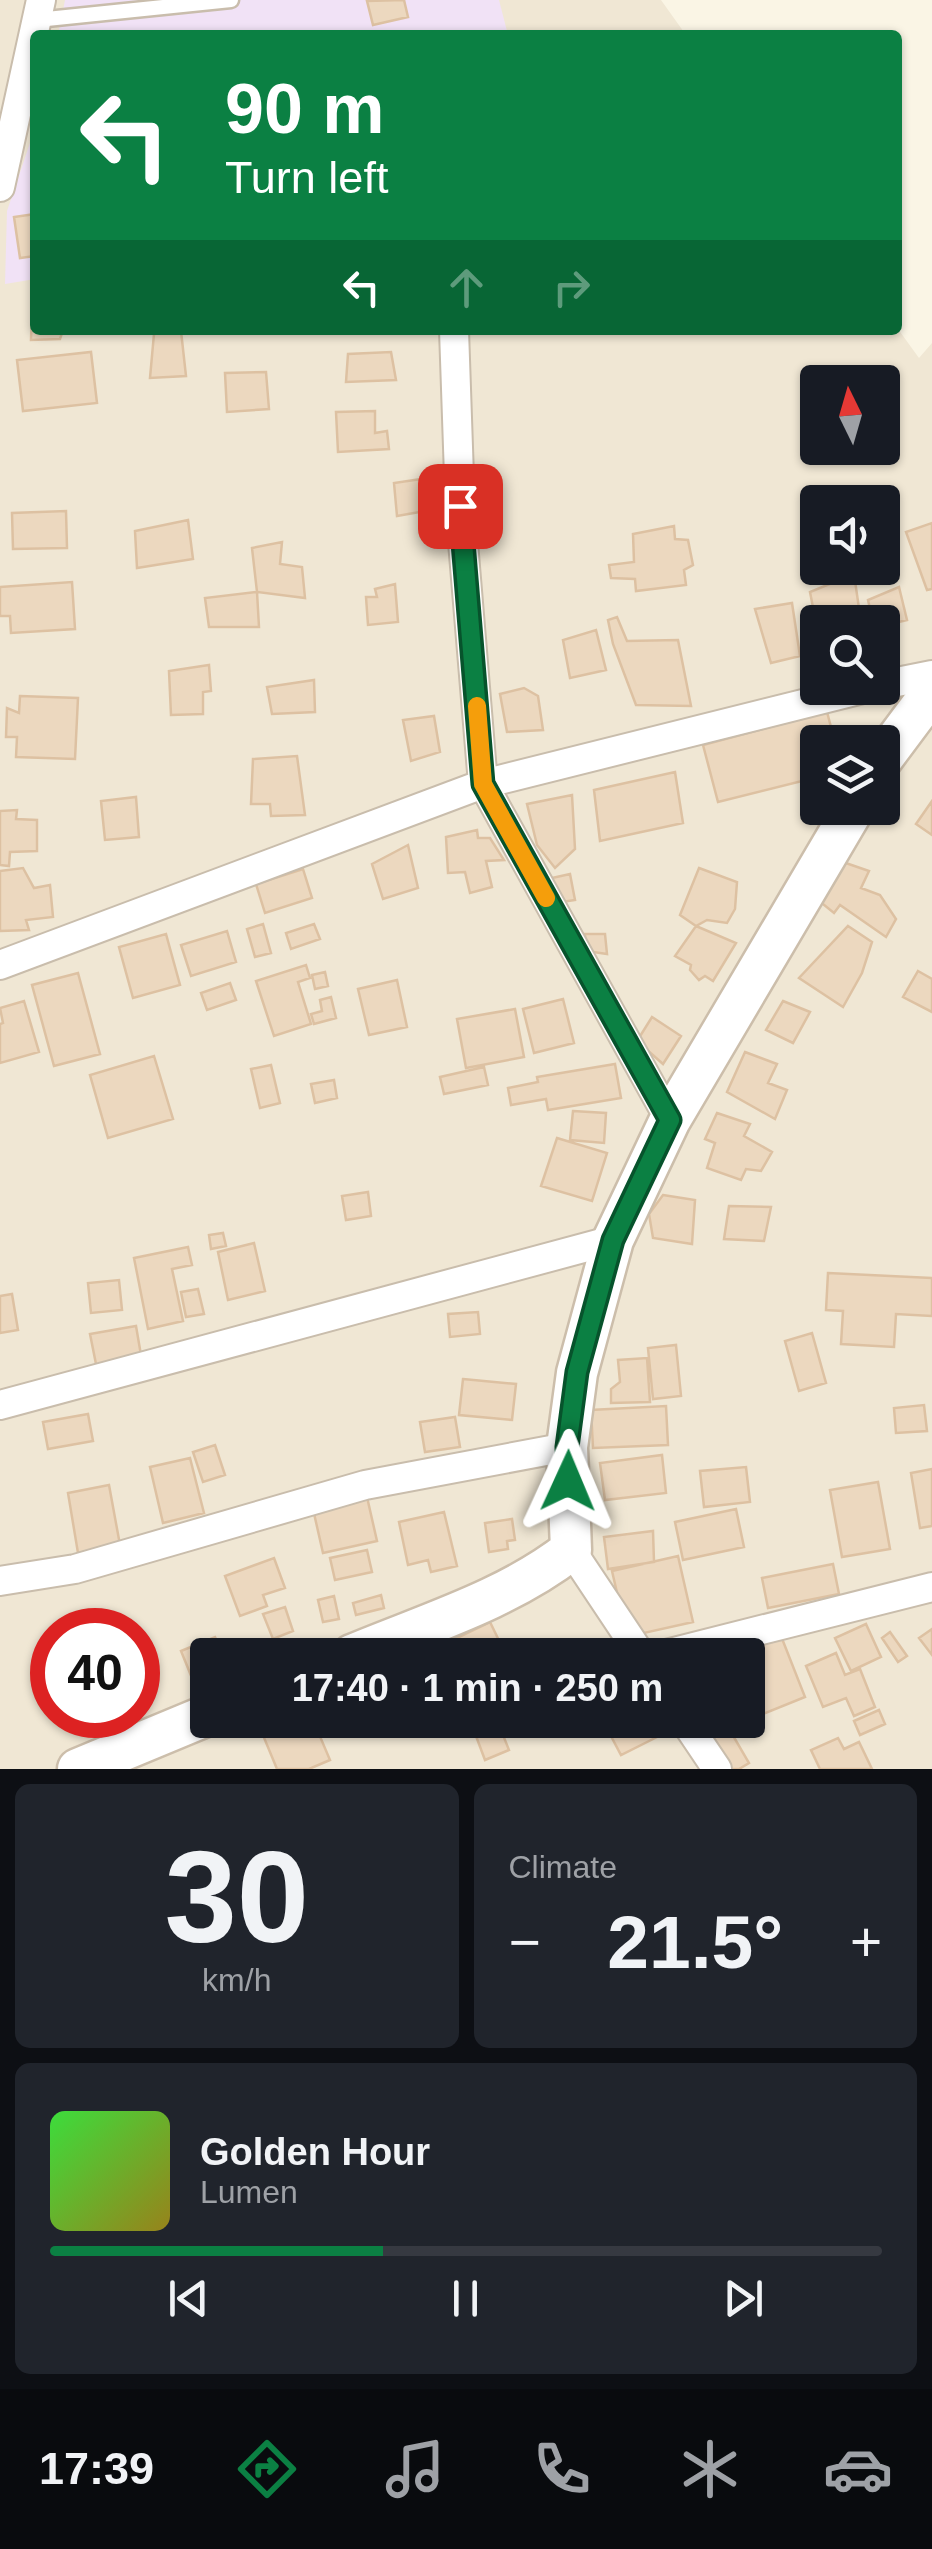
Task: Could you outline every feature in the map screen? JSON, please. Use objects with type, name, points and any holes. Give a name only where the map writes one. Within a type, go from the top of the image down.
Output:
[{"type":"street","points":[[0,186],[30,51]]},
{"type":"street","points":[[454,335],[460,506],[483,784],[670,1120]]},
{"type":"street","points":[[900,681],[932,675]]},
{"type":"street","points":[[900,734],[932,692]]},
{"type":"street","points":[[0,965],[483,784],[800,705]]},
{"type":"street","points":[[630,1638],[571,1550],[567,1447],[577,1372],[613,1240],[670,1120],[844,825]]},
{"type":"street","points":[[0,1406],[613,1240]]},
{"type":"street","points":[[0,1581],[75,1569],[365,1485],[567,1447]]},
{"type":"street","points":[[394,1638],[501,1594],[547,1569],[571,1550]]},
{"type":"street","points":[[730,1638],[932,1587]]},
{"type":"street","points":[[78,1769],[190,1722]]},
{"type":"street","points":[[696,1738],[717,1769]]},
{"type":"lane","points":[[39,10],[231,0]]},
{"type":"shaded area","points":[[0,0],[661,0],[682,30],[30,30],[30,335],[902,335],[919,358],[932,343],[932,1769],[0,1769]]},
{"type":"shaded area","points":[[65,0],[499,0],[507,30],[59,30]]},
{"type":"shaded area","points":[[30,143],[30,280],[5,284],[7,211]]},
{"type":"building","points":[[404,0],[408,17],[373,25],[367,1]]},
{"type":"building","points":[[30,215],[30,257],[20,258],[14,217]]},
{"type":"building","points":[[31,335],[61,335],[60,339],[31,340]]},
{"type":"building","points":[[154,335],[181,335],[186,376],[150,378]]},
{"type":"building","points":[[91,352],[97,403],[23,411],[17,360]]},
{"type":"building","points":[[391,352],[396,380],[346,382],[348,354]]},
{"type":"building","points":[[266,372],[269,409],[227,412],[225,373]]},
{"type":"building","points":[[375,411],[375,433],[387,431],[389,449],[338,452],[336,412]]},
{"type":"building","points":[[428,478],[431,510],[397,516],[394,483]]},
{"type":"building","points":[[66,511],[67,548],[13,549],[12,513]]},
{"type":"building","points":[[188,520],[193,559],[137,568],[135,531]]},
{"type":"building","points":[[932,523],[932,589],[927,590],[906,532]]},
{"type":"building","points":[[674,526],[675,539],[688,540],[693,565],[684,570],[686,585],[636,591],[635,579],[611,578],[609,565],[634,562],[633,534]]},
{"type":"building","points":[[282,542],[280,564],[302,567],[305,598],[257,592],[252,548]]},
{"type":"building","points":[[72,582],[75,629],[11,633],[10,616],[0,616],[0,587]]},
{"type":"building","points":[[395,584],[398,622],[368,625],[366,597],[377,597],[375,589]]},
{"type":"building","points":[[827,585],[856,585],[859,605],[813,605],[810,592]]},
{"type":"building","points":[[899,587],[907,620],[900,622],[900,605],[869,605],[868,600]]},
{"type":"building","points":[[257,592],[259,627],[209,627],[205,598]]},
{"type":"building","points":[[792,603],[800,656],[771,663],[755,609]]},
{"type":"building","points":[[617,617],[627,641],[678,640],[691,706],[636,705],[613,644],[608,620]]},
{"type":"building","points":[[596,630],[606,670],[570,678],[563,640]]},
{"type":"building","points":[[209,665],[211,691],[203,692],[203,714],[171,715],[169,671]]},
{"type":"building","points":[[314,680],[315,712],[272,714],[267,687]]},
{"type":"building","points":[[524,688],[538,696],[543,730],[507,732],[500,694]]},
{"type":"building","points":[[20,696],[78,698],[75,759],[16,757],[17,737],[6,737],[7,708],[19,713]]},
{"type":"building","points":[[827,712],[830,725],[800,725],[800,782],[718,802],[703,745]]},
{"type":"building","points":[[434,716],[440,752],[411,761],[403,720]]},
{"type":"building","points":[[297,756],[305,815],[271,816],[270,804],[251,804],[253,759]]},
{"type":"building","points":[[675,772],[683,823],[600,841],[594,790]]},
{"type":"building","points":[[572,795],[575,849],[555,868],[537,845],[527,804]]},
{"type":"building","points":[[136,797],[139,837],[105,840],[101,801]]},
{"type":"building","points":[[932,801],[932,835],[916,824]]},
{"type":"building","points":[[17,810],[16,819],[37,820],[37,851],[10,852],[9,866],[0,865],[0,811]]},
{"type":"building","points":[[477,830],[478,838],[490,838],[504,860],[486,861],[492,887],[470,893],[465,872],[448,873],[446,837]]},
{"type":"building","points":[[408,845],[418,888],[383,899],[372,864]]},
{"type":"building","points":[[840,861],[869,871],[861,888],[880,895],[896,919],[886,937],[840,905],[834,913],[818,900]]},
{"type":"building","points":[[23,868],[34,888],[50,885],[53,917],[26,920],[29,930],[0,931],[0,871]]},
{"type":"building","points":[[699,868],[737,882],[735,909],[727,923],[707,920],[696,926],[680,915]]},
{"type":"building","points":[[303,869],[312,898],[265,913],[256,884]]},
{"type":"building","points":[[570,874],[575,900],[555,903],[552,878]]},
{"type":"building","points":[[263,924],[271,953],[255,957],[247,929]]},
{"type":"building","points":[[314,924],[320,939],[291,949],[286,933]]},
{"type":"building","points":[[696,926],[736,943],[713,981],[705,976],[699,980],[690,970],[691,965],[675,956]]},
{"type":"building","points":[[848,926],[872,942],[862,973],[843,1007],[799,978]]},
{"type":"building","points":[[227,931],[236,962],[191,976],[181,945]]},
{"type":"building","points":[[166,934],[180,985],[133,998],[119,947]]},
{"type":"building","points":[[585,934],[605,934],[607,954],[586,951]]},
{"type":"building","points":[[306,965],[310,978],[298,982],[311,1024],[274,1036],[256,981]]},
{"type":"building","points":[[918,971],[932,979],[932,1012],[903,997]]},
{"type":"building","points":[[325,972],[328,986],[315,989],[312,975]]},
{"type":"building","points":[[78,973],[100,1054],[54,1066],[32,985]]},
{"type":"building","points":[[397,980],[407,1027],[369,1035],[358,989]]},
{"type":"building","points":[[230,983],[236,1000],[207,1010],[201,993]]},
{"type":"building","points":[[331,997],[336,1018],[314,1024],[311,1014],[322,1011],[320,1000]]},
{"type":"building","points":[[563,999],[574,1043],[534,1053],[523,1009]]},
{"type":"building","points":[[24,1001],[39,1052],[0,1063],[0,1008]]},
{"type":"building","points":[[783,1001],[810,1012],[793,1043],[766,1030]]},
{"type":"building","points":[[515,1009],[524,1057],[466,1068],[457,1019]]},
{"type":"building","points":[[652,1017],[681,1036],[663,1064],[637,1041]]},
{"type":"building","points":[[745,1052],[777,1064],[768,1083],[787,1090],[775,1119],[727,1092]]},
{"type":"building","points":[[154,1056],[173,1119],[108,1138],[90,1075]]},
{"type":"building","points":[[615,1064],[621,1098],[548,1110],[546,1099],[511,1105],[508,1088],[538,1082],[537,1077]]},
{"type":"building","points":[[271,1065],[280,1103],[260,1108],[251,1069]]},
{"type":"building","points":[[484,1067],[488,1085],[444,1094],[440,1077]]},
{"type":"building","points":[[334,1080],[337,1098],[315,1103],[311,1084]]},
{"type":"building","points":[[573,1111],[606,1113],[604,1143],[570,1140]]},
{"type":"building","points":[[717,1113],[750,1124],[744,1136],[772,1152],[761,1171],[746,1169],[741,1180],[707,1168],[715,1143],[705,1139]]},
{"type":"building","points":[[557,1138],[607,1153],[592,1201],[541,1186]]},
{"type":"building","points":[[368,1192],[371,1216],[346,1220],[342,1196]]},
{"type":"building","points":[[663,1195],[695,1200],[692,1244],[653,1238],[649,1214]]},
{"type":"building","points":[[729,1206],[771,1207],[764,1241],[724,1239]]},
{"type":"building","points":[[223,1233],[226,1246],[211,1249],[209,1235]]},
{"type":"building","points":[[254,1243],[265,1291],[228,1300],[218,1252]]},
{"type":"building","points":[[188,1247],[192,1265],[172,1269],[183,1321],[148,1329],[134,1258]]},
{"type":"building","points":[[828,1273],[932,1278],[932,1316],[896,1314],[894,1347],[841,1344],[843,1311],[826,1310]]},
{"type":"building","points":[[119,1280],[122,1310],[91,1313],[88,1283]]},
{"type":"building","points":[[198,1289],[204,1314],[186,1317],[181,1292]]},
{"type":"building","points":[[12,1294],[18,1330],[0,1333],[0,1296]]},
{"type":"building","points":[[478,1312],[480,1334],[450,1337],[448,1314]]},
{"type":"building","points":[[136,1326],[142,1361],[97,1369],[90,1334]]},
{"type":"building","points":[[812,1333],[826,1383],[799,1391],[785,1341]]},
{"type":"building","points":[[676,1345],[681,1396],[653,1399],[648,1348]]},
{"type":"building","points":[[647,1358],[650,1402],[611,1403],[611,1389],[620,1382],[618,1360]]},
{"type":"building","points":[[463,1379],[516,1384],[512,1420],[459,1415]]},
{"type":"building","points":[[924,1405],[927,1431],[896,1433],[894,1408]]},
{"type":"building","points":[[666,1406],[668,1445],[593,1448],[591,1410]]},
{"type":"building","points":[[88,1414],[93,1441],[48,1449],[43,1422]]},
{"type":"building","points":[[455,1417],[460,1447],[425,1452],[420,1422]]},
{"type":"building","points":[[215,1445],[225,1475],[203,1482],[193,1452]]},
{"type":"building","points":[[662,1455],[666,1493],[605,1500],[600,1463]]},
{"type":"building","points":[[190,1458],[204,1513],[163,1523],[150,1467]]},
{"type":"building","points":[[746,1467],[750,1502],[704,1507],[700,1471]]},
{"type":"building","points":[[932,1469],[932,1526],[920,1528],[911,1473]]},
{"type":"building","points":[[878,1482],[890,1549],[842,1557],[830,1490]]},
{"type":"building","points":[[109,1485],[120,1545],[78,1553],[68,1493]]},
{"type":"building","points":[[367,1497],[377,1541],[323,1553],[313,1509]]},
{"type":"building","points":[[736,1509],[744,1547],[683,1560],[675,1522]]},
{"type":"building","points":[[444,1512],[457,1566],[431,1572],[428,1560],[408,1565],[399,1522]]},
{"type":"building","points":[[512,1519],[515,1540],[507,1541],[508,1549],[489,1552],[485,1523]]},
{"type":"building","points":[[653,1531],[654,1562],[608,1569],[604,1537]]},
{"type":"building","points":[[367,1550],[372,1572],[335,1580],[330,1558]]},
{"type":"building","points":[[678,1556],[693,1622],[644,1633],[629,1618],[618,1597],[612,1571]]},
{"type":"building","points":[[274,1558],[285,1588],[263,1595],[267,1606],[240,1616],[225,1576]]},
{"type":"building","points":[[833,1564],[839,1594],[768,1608],[762,1578]]},
{"type":"building","points":[[381,1595],[384,1608],[356,1615],[353,1603]]},
{"type":"building","points":[[334,1596],[339,1619],[323,1622],[318,1600]]},
{"type":"building","points":[[285,1607],[293,1631],[273,1638],[263,1614]]},
{"type":"building","points":[[490,1622],[498,1638],[457,1638]]},
{"type":"building","points":[[866,1624],[881,1657],[851,1671],[835,1638]]},
{"type":"building","points":[[932,1629],[932,1655],[919,1638]]},
{"type":"building","points":[[890,1632],[907,1656],[898,1662],[882,1638]]},
{"type":"building","points":[[781,1636],[805,1697],[765,1713],[765,1643]]},
{"type":"building","points":[[190,1647],[190,1673],[181,1651]]},
{"type":"building","points":[[836,1653],[845,1675],[860,1669],[875,1707],[854,1716],[846,1698],[823,1707],[806,1666]]},
{"type":"building","points":[[879,1710],[885,1724],[860,1735],[854,1721]]},
{"type":"building","points":[[264,1738],[321,1738],[330,1760],[309,1769],[277,1769]]},
{"type":"building","points":[[477,1738],[504,1738],[509,1750],[485,1760]]},
{"type":"building","points":[[612,1738],[655,1738],[621,1755]]},
{"type":"building","points":[[734,1738],[749,1763],[739,1769],[726,1769],[707,1740]]},
{"type":"building","points":[[838,1738],[844,1749],[859,1742],[872,1769],[820,1769],[811,1750]]},
{"type":"slow traffic","points":[[477,706],[483,784],[546,898]]},
{"type":"route","points":[[460,506],[483,784],[670,1120],[613,1240],[577,1372],[567,1447],[568,1481]]}]
